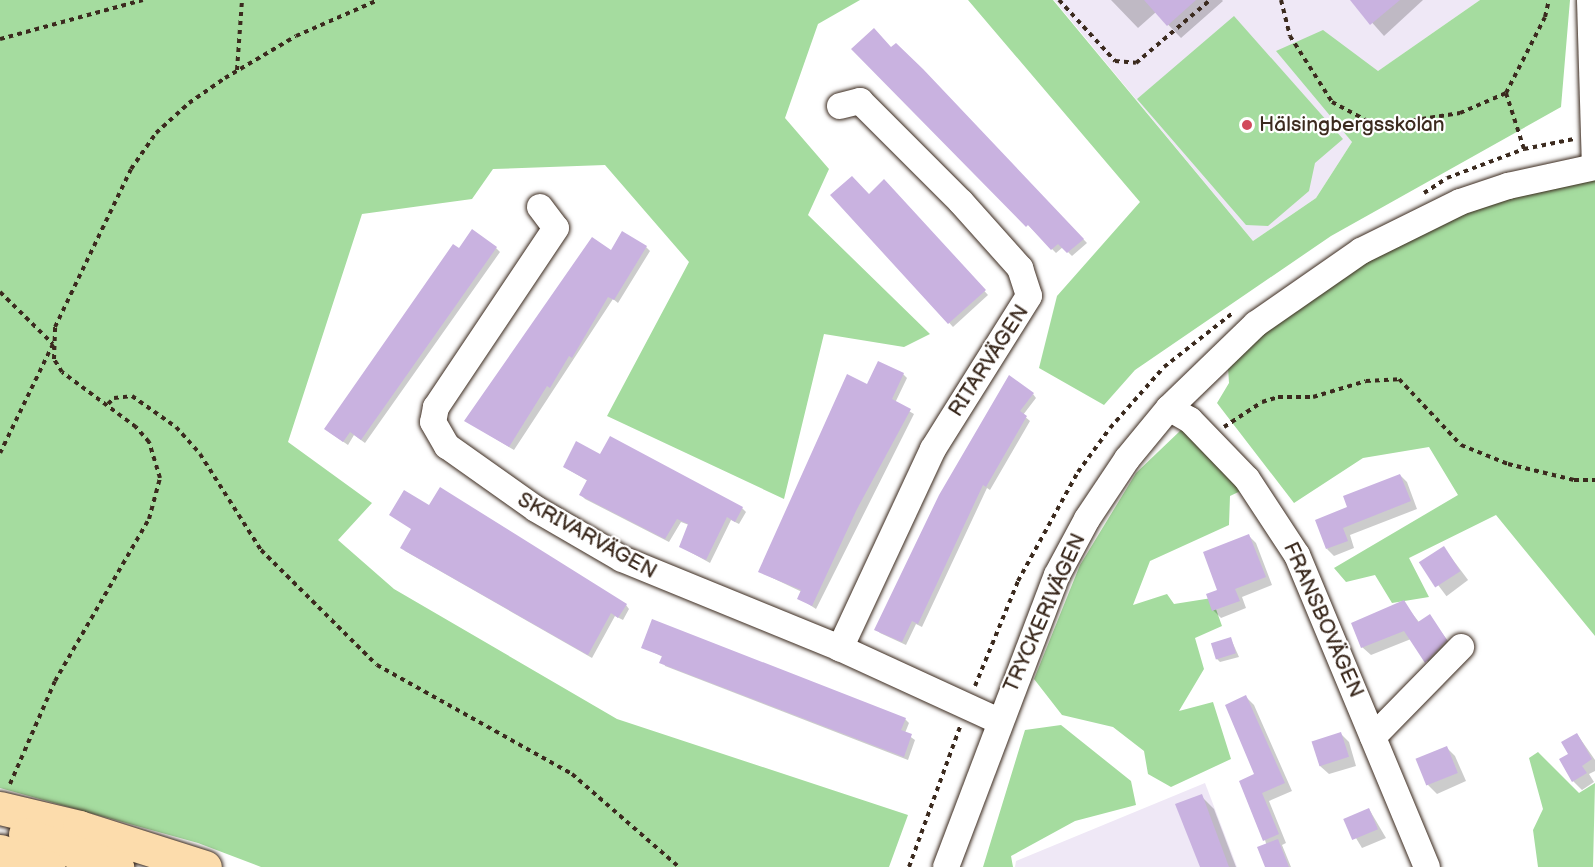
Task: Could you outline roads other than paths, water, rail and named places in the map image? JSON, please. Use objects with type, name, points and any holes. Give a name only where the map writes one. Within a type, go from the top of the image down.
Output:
[{"type":"highway","points":[[3,800],[205,867]]},
{"type":"highway","points":[[0,826],[117,867]]},
{"type":"highway","points":[[0,851],[48,867]]},
{"type":"street","points":[[1590,0],[1588,48],[1595,166]]},
{"type":"street","name":"RITARVÄGEN","points":[[840,106],[860,100],[953,193],[1020,268],[1029,296],[933,449],[840,648]]},
{"type":"street","name":"TRYCKERIVÄGEN","points":[[946,867],[999,721],[1057,575],[1087,519],[1127,459],[1169,408],[1256,324],[1361,251],[1460,202],[1520,183],[1595,166]]},
{"type":"street","name":"SKRIVARVÄGEN","points":[[540,207],[556,228],[439,400],[433,417],[437,433],[467,464],[612,554],[703,595],[840,648],[999,721]]},
{"type":"street","name":"FRANSBOVÄGEN","points":[[1169,408],[1190,420],[1247,479],[1298,555],[1427,867]]},
{"type":"street","points":[[1373,737],[1461,647]]},
{"type":"place","name":"Hälsingbergsskolan","points":[[1247,125]]}]
